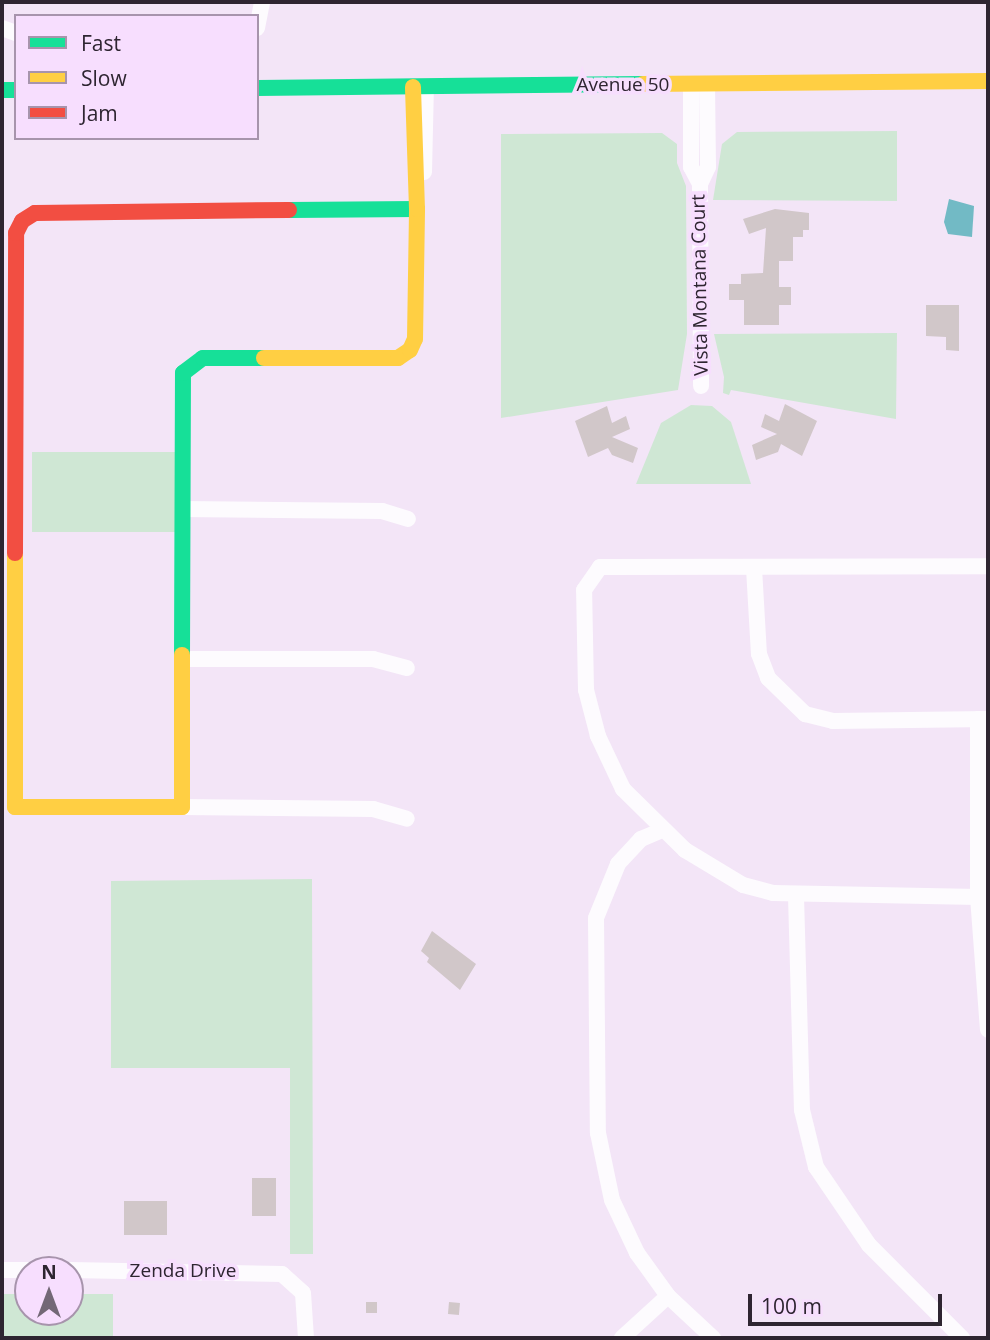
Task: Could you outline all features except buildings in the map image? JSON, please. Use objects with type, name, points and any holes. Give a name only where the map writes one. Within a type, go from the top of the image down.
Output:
[{"type":"street","points":[[259,27],[262,2]]},
{"type":"street","name":"Avenue 50","points":[[259,88],[988,81]]},
{"type":"street","name":"Vista Montana Court","points":[[699,85],[691,167],[699,184],[702,386]]},
{"type":"street","points":[[182,807],[183,373],[191,363],[203,358],[398,358],[410,350],[415,339],[420,87]]},
{"type":"street","points":[[407,819],[373,809],[8,807],[9,355],[16,233],[22,221],[36,213],[417,209]]},
{"type":"street","points":[[183,509],[382,511],[408,519]]},
{"type":"street","points":[[978,897],[796,897],[743,885],[712,869],[660,831],[623,789],[598,736],[586,690],[584,590],[600,567],[988,566]]},
{"type":"street","points":[[754,568],[759,654],[768,678],[802,712],[833,721],[983,719],[978,897],[988,1030]]},
{"type":"street","points":[[183,659],[373,659],[407,668]]},
{"type":"street","points":[[660,831],[641,839],[618,864],[596,918],[598,1133],[612,1200],[637,1253],[668,1296],[713,1338]]},
{"type":"street","points":[[796,897],[802,1111],[816,1167],[869,1245],[962,1338]]},
{"type":"street","name":"Zenda Drive","points":[[84,1270],[268,1272],[294,1281],[303,1293],[306,1338]]},
{"type":"street","points":[[622,1338],[668,1296]]},
{"type":"green space","points":[[897,131],[897,201],[713,200],[722,144],[737,132]]},
{"type":"green space","points":[[662,133],[677,144],[677,163],[686,186],[687,334],[678,390],[501,418],[501,134]]},
{"type":"green space","points":[[897,333],[896,419],[731,390],[729,395],[723,393],[724,377],[714,334]]},
{"type":"green space","points":[[691,405],[712,406],[731,422],[751,484],[636,484],[661,423]]},
{"type":"green space","points":[[32,452],[175,452],[175,532],[32,532]]},
{"type":"green space","points":[[312,879],[313,1254],[290,1254],[290,1068],[111,1068],[111,881]]},
{"type":"green space","points":[[2,1294],[14,1294],[14,1326],[84,1326],[84,1294],[113,1294],[113,1338],[2,1338]]},
{"type":"water","points":[[949,199],[974,206],[972,237],[948,234],[944,222]]},
{"type":"traffic: fast","points":[[259,88],[643,84]]},
{"type":"traffic: fast","points":[[2,90],[14,90]]},
{"type":"traffic: fast","points":[[289,210],[417,209]]},
{"type":"traffic: fast","points":[[182,655],[183,373],[203,358],[264,358]]},
{"type":"traffic: slow","points":[[643,84],[988,81]]},
{"type":"traffic: slow","points":[[264,358],[398,358],[410,350],[415,339],[417,209],[413,87]]},
{"type":"traffic: slow","points":[[15,553],[15,807],[182,807],[182,655]]},
{"type":"traffic: jam","points":[[15,553],[16,233],[22,221],[35,213],[289,210]]}]
